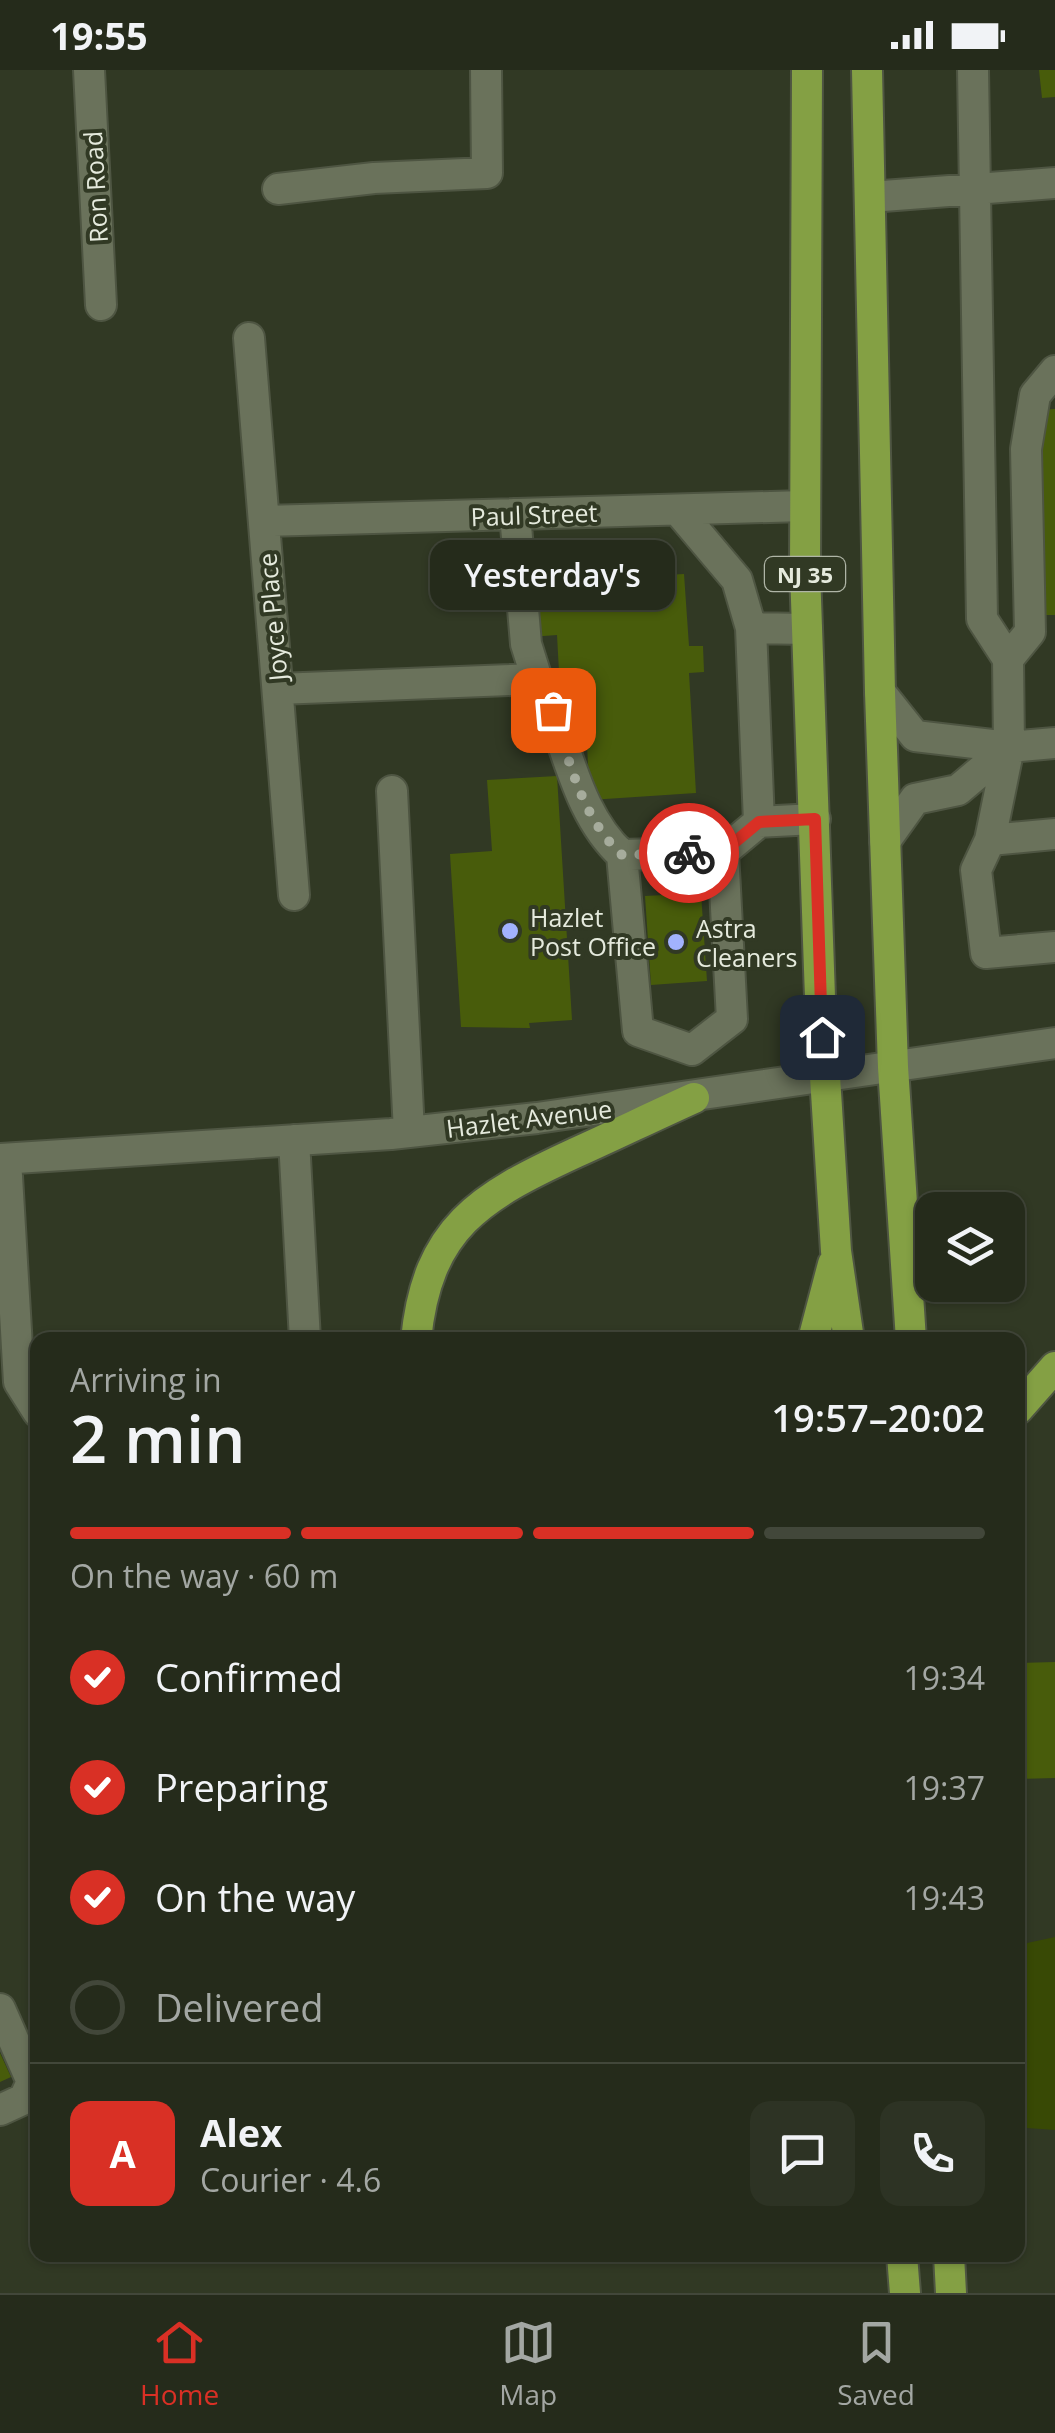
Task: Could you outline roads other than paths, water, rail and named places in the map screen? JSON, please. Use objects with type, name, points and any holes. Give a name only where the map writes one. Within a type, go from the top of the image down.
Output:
[{"type":"highway","name":"NJ 35","points":[[807,70],[804,506],[807,628],[825,1077],[836,1251],[848,1332]]},
{"type":"highway","name":"NJ 35","points":[[867,70],[885,841],[893,1067],[910,1332]]},
{"type":"highway","points":[[417,1332],[426,1282],[444,1246],[472,1211],[503,1187],[694,1098]]},
{"type":"highway","points":[[815,1332],[836,1251]]},
{"type":"highway","points":[[1025,1401],[1055,1367]]},
{"type":"highway","points":[[902,2262],[904,2293]]},
{"type":"highway","points":[[949,2262],[951,2293]]},
{"type":"street","name":"Ron Road","points":[[89,70],[101,305]]},
{"type":"street","points":[[278,189],[374,178],[487,173],[486,70]]},
{"type":"street","points":[[973,70],[982,619],[1008,659],[1009,747],[990,840],[976,870],[986,953],[1055,947]]},
{"type":"street","points":[[870,197],[977,192],[1055,183]]},
{"type":"street","name":"Joyce Place","points":[[250,338],[294,895]]},
{"type":"street","points":[[1008,659],[1042,632],[1026,449],[1034,395],[1055,371]]},
{"type":"street","name":"Paul Street","points":[[264,521],[804,506]]},
{"type":"street","points":[[678,510],[736,580],[751,628],[759,822]]},
{"type":"street","points":[[515,514],[526,644],[537,679],[553,710],[582,800],[600,835],[622,855],[638,1031],[692,1050]]},
{"type":"street","points":[[751,628],[807,628]]},
{"type":"street","points":[[278,689],[537,679]]},
{"type":"street","points":[[880,692],[915,736],[1009,747],[1055,742]]},
{"type":"street","points":[[885,841],[915,799],[958,790],[1009,747]]},
{"type":"street","points":[[392,791],[409,1132]]},
{"type":"street","points":[[622,855],[723,852],[759,822],[815,819]]},
{"type":"street","points":[[990,840],[1055,834]]},
{"type":"street","points":[[692,1050],[732,1019],[723,852]]},
{"type":"street","name":"Hazlet Avenue","points":[[3,1159],[409,1132],[694,1098],[1055,1043]]},
{"type":"street","points":[[692,1050],[694,1098]]},
{"type":"street","points":[[294,1140],[305,1332]]},
{"type":"street","points":[[3,1159],[19,1382],[30,1399]]},
{"type":"street","points":[[0,2009],[30,2077]]},
{"type":"street","points":[[0,2110],[24,2099],[30,2086]]},
{"type":"place","name":"Yesterday's","points":[[553,710]]},
{"type":"place","name":"Hazlet Post Office","points":[[510,931]]},
{"type":"place","name":"Astra Cleaners","points":[[676,942]]}]
